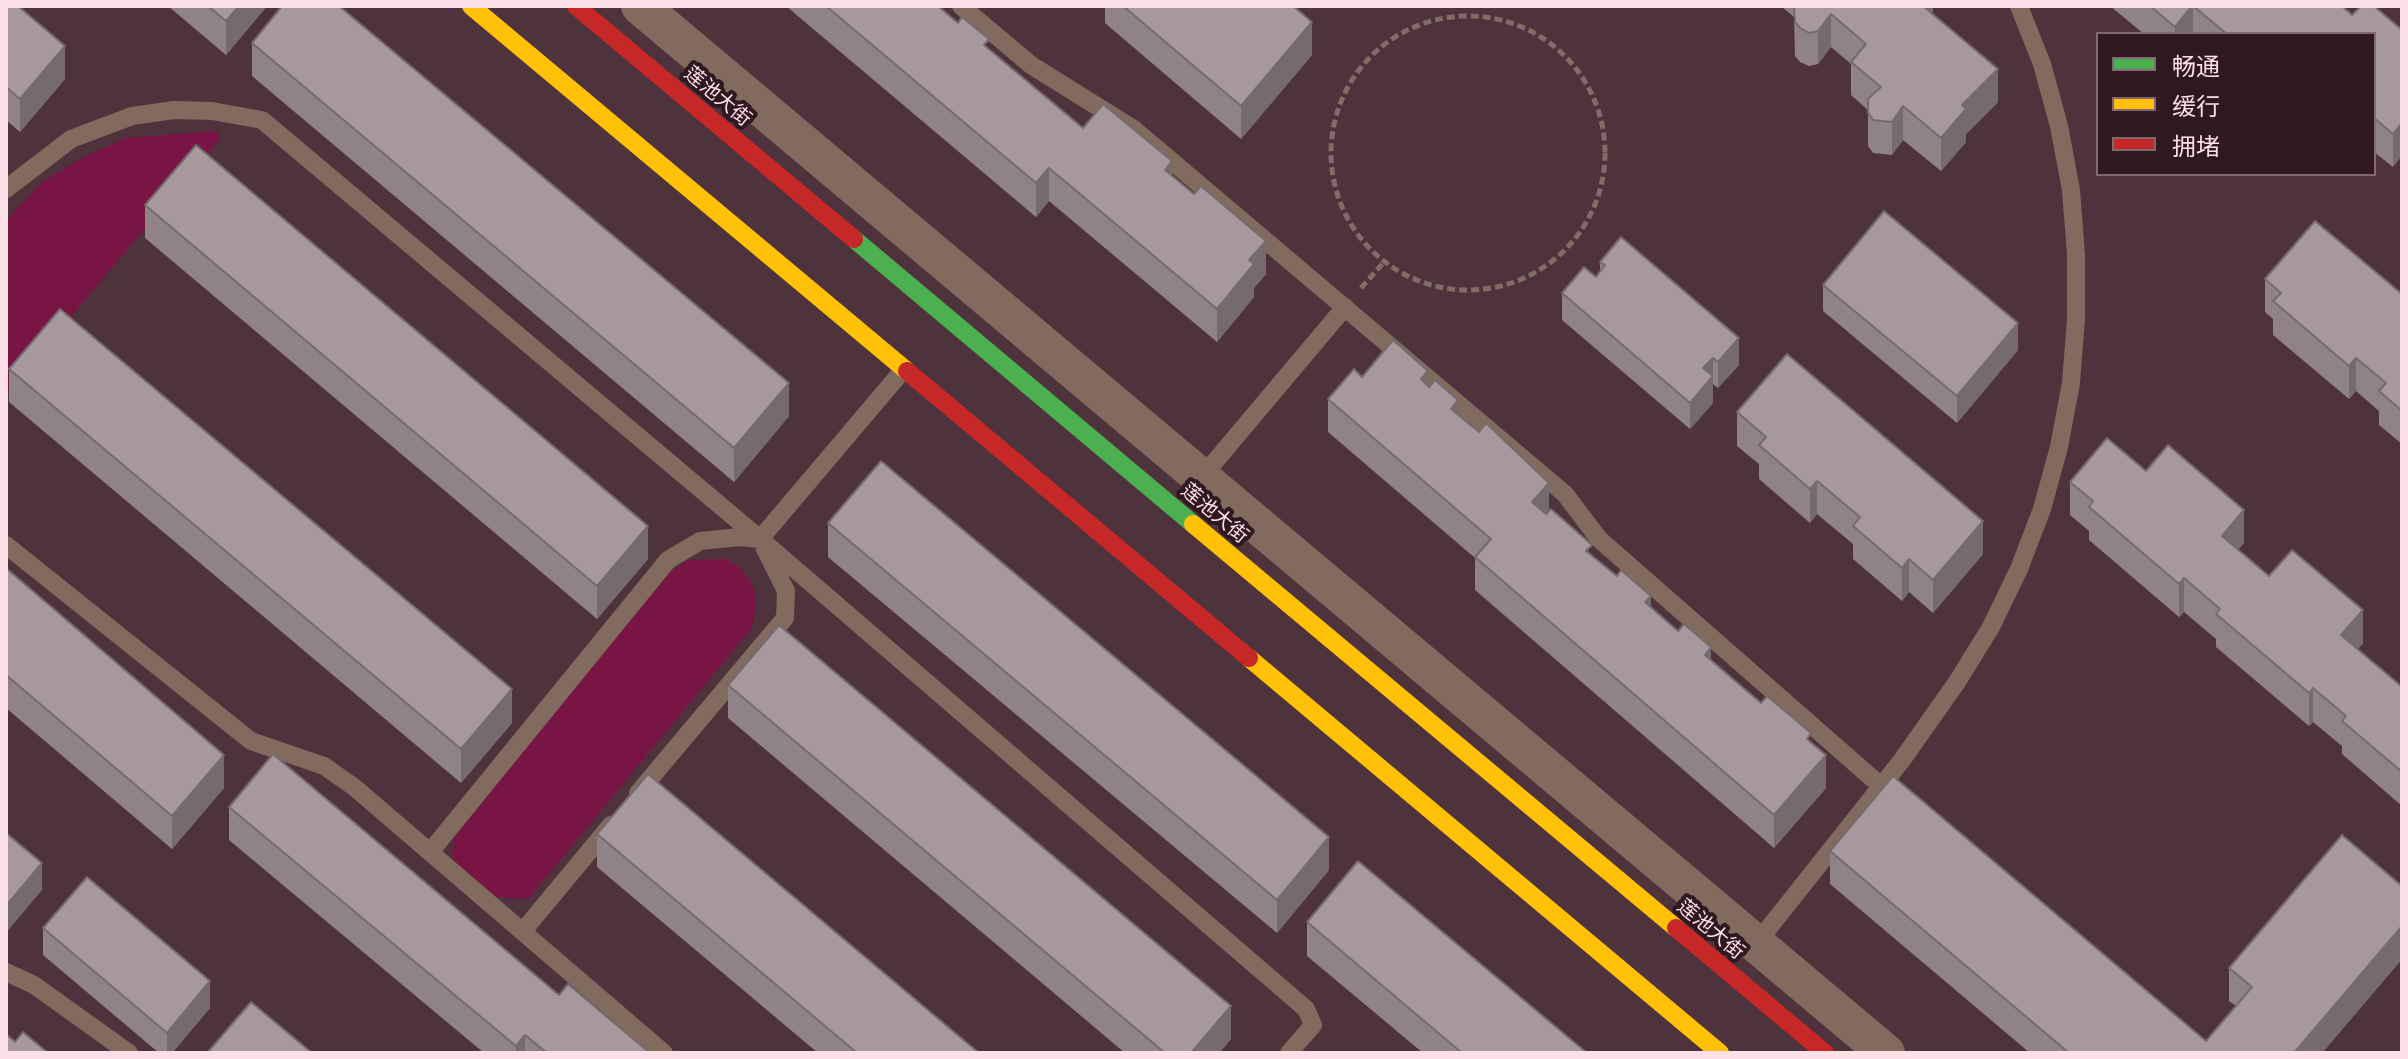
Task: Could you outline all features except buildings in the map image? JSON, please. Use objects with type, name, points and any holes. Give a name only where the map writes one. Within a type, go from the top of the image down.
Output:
[{"type":"main road","points":[[471,6],[1720,1053]]},
{"type":"main road","name":"莲池大街","points":[[576,6],[1825,1053]]},
{"type":"street","points":[[648,8],[1201,478],[1886,1053]]},
{"type":"lane","points":[[961,6],[1031,65],[1135,130],[1345,307],[1565,494],[1599,539],[1881,786]]},
{"type":"lane","points":[[1756,944],[1881,786],[1957,682],[1991,627],[2019,569],[2042,509],[2059,447],[2071,383],[2076,319],[2071,190],[2059,126],[2042,64],[2019,6]]},
{"type":"lane","points":[[6,189],[71,139],[132,116],[174,110],[212,111],[262,120],[760,539],[1306,1009],[1313,1025],[1289,1053]]},
{"type":"lane","points":[[1201,478],[1345,307]]},
{"type":"lane","points":[[760,539],[904,369]]},
{"type":"lane","points":[[430,852],[668,560],[700,541],[740,537],[760,539]]},
{"type":"lane","points":[[523,931],[785,618],[786,591],[760,539]]},
{"type":"lane","points":[[6,545],[251,741],[324,766],[354,787],[664,1053]]},
{"type":"lane","points":[[6,972],[34,985],[129,1053]]},
{"type":"path","points":[[1468,16],[1497,19],[1524,28],[1570,62],[1587,86],[1599,112],[1604,141],[1604,170],[1598,197],[1586,224],[1569,247],[1547,266],[1523,279],[1496,288],[1468,290],[1440,287],[1413,279],[1384,262],[1351,224],[1338,199],[1332,171],[1331,143],[1336,115],[1347,88],[1385,44],[1438,19],[1468,16]]},
{"type":"shaded area","points":[[217,131],[220,139],[6,394],[6,222],[13,213],[43,181],[86,156],[126,138]]},
{"type":"shaded area","points":[[727,559],[742,569],[754,588],[756,608],[752,628],[528,899],[497,897],[488,893],[456,864],[452,853],[454,838],[657,581],[688,560]]},
{"type":"traffic: fast","points":[[854,239],[1193,524]]},
{"type":"traffic: slow","points":[[471,6],[907,371]]},
{"type":"traffic: slow","points":[[1193,524],[1676,928]]},
{"type":"traffic: slow","points":[[1249,658],[1720,1053]]},
{"type":"traffic: jam","points":[[576,6],[854,239]]},
{"type":"traffic: jam","points":[[907,371],[1249,658]]},
{"type":"traffic: jam","points":[[1676,928],[1825,1053]]}]
